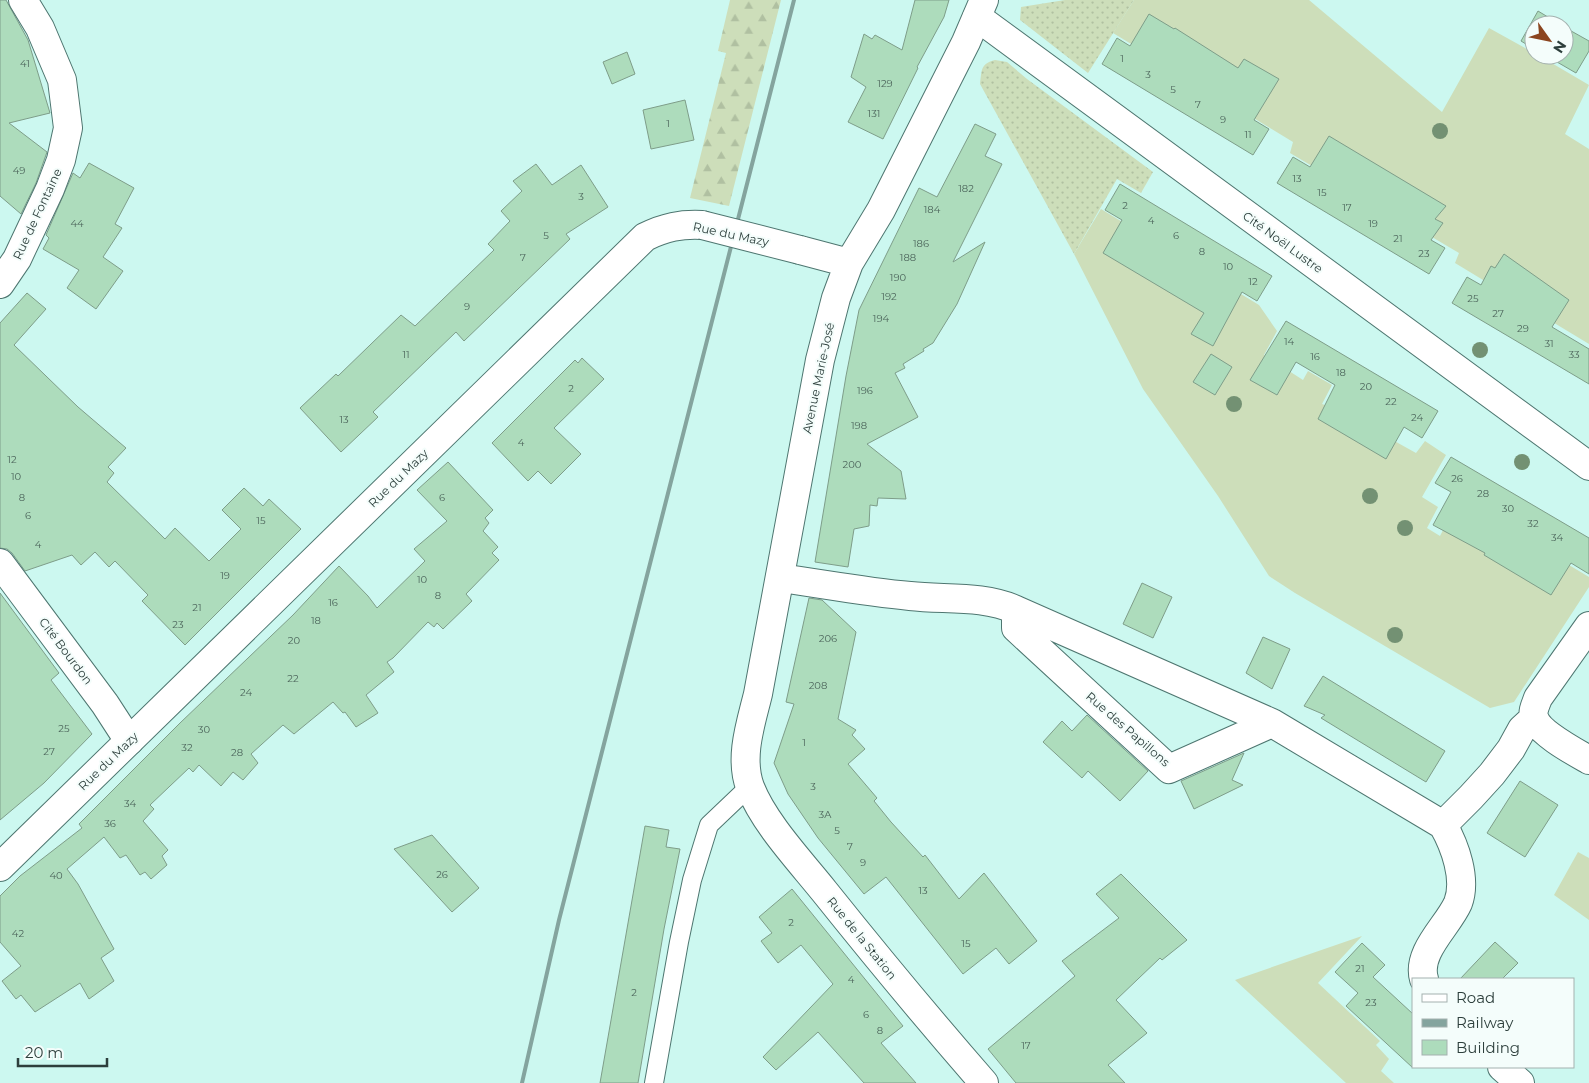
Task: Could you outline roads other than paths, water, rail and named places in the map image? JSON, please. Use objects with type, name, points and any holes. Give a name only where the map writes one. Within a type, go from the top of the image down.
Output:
[{"type":"street","name":"Rue de Fontaine","points":[[0,284],[17,259],[50,189],[62,160],[68,128],[62,80],[40,28],[23,0]]},
{"type":"street","name":"Avenue Marie-José","points":[[750,786],[746,770],[746,747],[758,694],[820,360],[836,298],[849,263],[881,210],[966,42],[980,9]]},
{"type":"street","name":"Cité Noël Lustre","points":[[980,9],[1589,466]]},
{"type":"street","name":"Rue du Mazy","points":[[0,867],[645,237],[660,229],[675,225],[702,225],[849,263]]},
{"type":"street","name":"Cité Bourdon","points":[[0,563],[105,704],[129,741]]},
{"type":"street","points":[[780,578],[910,596],[989,601],[1016,610],[1272,723],[1443,825],[1454,844],[1461,887],[1458,903],[1424,961],[1422,974],[1424,978]]},
{"type":"street","name":"Rue des Papillons","points":[[1016,610],[1016,628],[1169,769],[1272,723]]},
{"type":"street","points":[[1589,626],[1538,698],[1533,711],[1534,718],[1543,729],[1572,751],[1589,760]]},
{"type":"street","points":[[1443,825],[1492,774],[1511,749],[1522,729],[1534,718]]},
{"type":"street","name":"Rue de la Station","points":[[750,786],[763,813],[791,850],[941,1034],[984,1083]]},
{"type":"street","points":[[1503,1068],[1520,1083]]},
{"type":"lane","points":[[654,1083],[692,880],[709,825],[750,786]]},
{"type":"railway","points":[[522,1083],[559,920],[794,0]]}]
